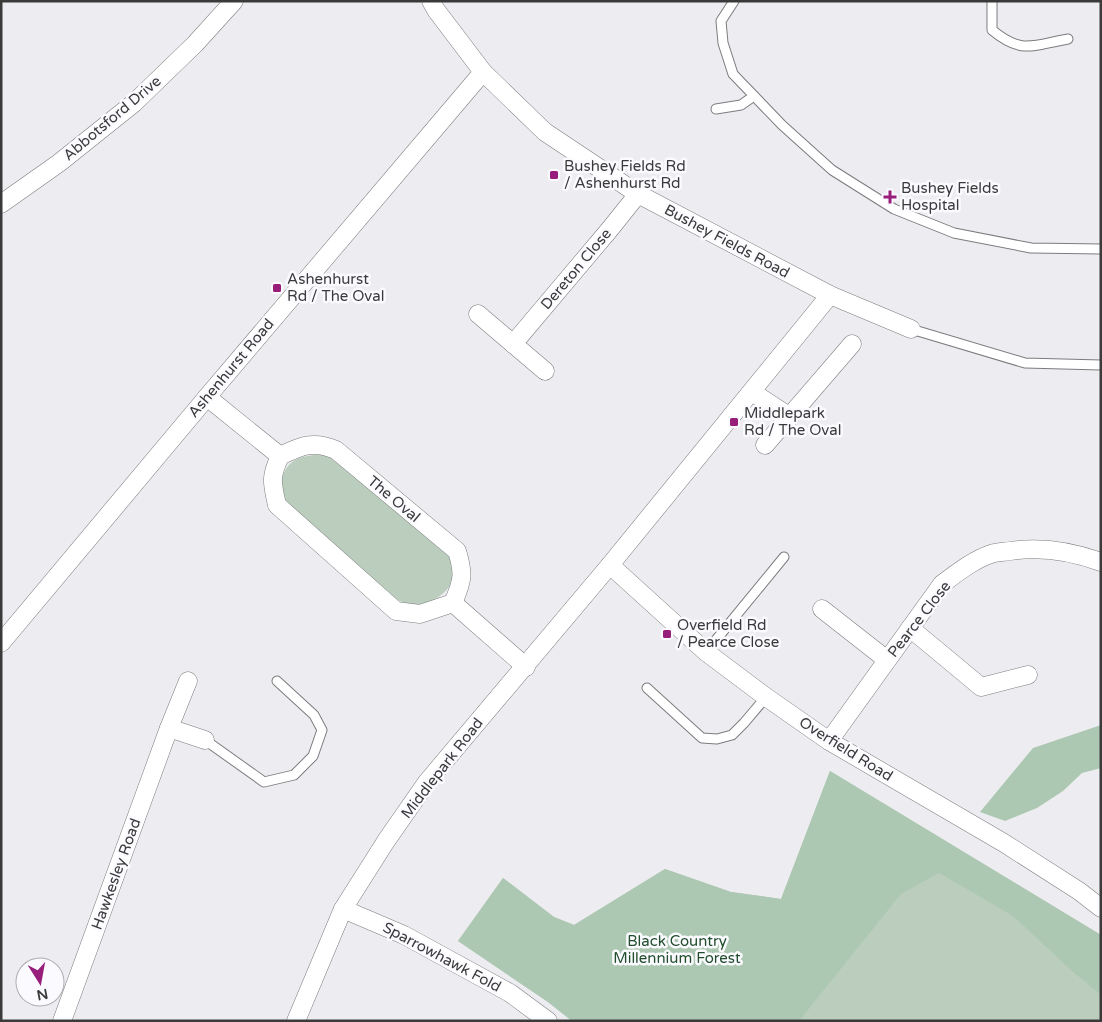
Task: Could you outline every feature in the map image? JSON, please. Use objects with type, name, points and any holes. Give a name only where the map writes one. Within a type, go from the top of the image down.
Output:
[{"type":"street","name":"Abbotsford Drive","points":[[1,204],[59,163],[134,103],[195,44],[234,1]]},
{"type":"street","name":"Bushey Fields Road","points":[[435,4],[483,72],[545,132],[638,194],[830,295],[911,329]]},
{"type":"street","name":"Ashenhurst Road","points":[[3,637],[483,72]]},
{"type":"street","name":"Dereton Close","points":[[513,344],[638,194]]},
{"type":"street","points":[[610,565],[830,295]]},
{"type":"street","points":[[478,314],[545,372]]},
{"type":"street","points":[[765,444],[852,344]]},
{"type":"street","points":[[752,392],[790,417]]},
{"type":"street","points":[[207,397],[280,456],[273,472],[273,487],[277,505],[396,611],[420,614],[453,603],[526,667]]},
{"type":"street","name":"The Oval","points":[[280,456],[300,446],[322,444],[336,450],[457,551],[463,570],[460,586],[453,603]]},
{"type":"street","name":"Pearce Close","points":[[829,741],[942,584],[962,569],[991,554],[1047,548],[1079,554],[1101,562]]},
{"type":"street","name":"Overfield Road","points":[[610,565],[706,652],[766,697],[829,741],[1004,843],[1079,891],[1101,908]]},
{"type":"street","name":"Middlepark Road","points":[[296,1021],[343,909],[386,840],[427,782],[526,667],[610,565]]},
{"type":"street","points":[[822,608],[887,660]]},
{"type":"street","points":[[910,628],[981,687],[1028,675]]},
{"type":"street","name":"Hawkesley Road","points":[[62,1021],[188,681]]},
{"type":"street","points":[[169,728],[205,740]]},
{"type":"street","name":"Sparrowhawk Fold","points":[[343,909],[404,934],[510,993],[539,1018]]},
{"type":"lane","points":[[734,1],[721,22],[723,43],[733,74],[782,125],[832,170],[894,209],[954,233],[1031,248],[1101,249]]},
{"type":"lane","points":[[992,1],[992,30],[1005,40],[1022,48],[1068,39]]},
{"type":"lane","points":[[716,108],[741,105],[754,96]]},
{"type":"lane","points":[[911,329],[1025,363],[1101,364]]},
{"type":"lane","points":[[706,652],[784,557]]},
{"type":"lane","points":[[205,740],[264,782],[294,775],[313,756],[322,730],[314,714],[277,681]]},
{"type":"lane","points":[[647,688],[702,738],[717,739],[732,735],[766,697]]},
{"type":"green space","points":[[321,454],[331,458],[448,554],[453,566],[452,581],[439,597],[426,603],[413,605],[398,600],[282,500],[281,483],[287,467],[297,459]]},
{"type":"green space","points":[[1101,725],[1101,768],[1082,773],[1063,791],[1037,808],[1005,821],[980,812],[1033,748]]},
{"type":"green space","name":"Black Country Millennium Forest","points":[[830,771],[1101,935],[1101,1021],[572,1021],[548,1002],[458,941],[503,878],[554,917],[574,925],[665,869],[731,892],[781,899]]},
{"type":"green space","name":"Black Country Millennium Forest","points":[[830,771],[1101,935],[1101,995],[1072,971],[1013,916],[939,873],[901,894],[799,1021],[572,1021],[548,1002],[458,941],[503,878],[554,917],[574,925],[665,869],[731,892],[781,899]]},
{"type":"place","name":"Bushey Fields Rd / Ashenhurst Rd","points":[[554,175]]},
{"type":"place","name":"Bushey Fields Hospital","points":[[890,197]]},
{"type":"place","name":"Ashenhurst Rd / The Oval","points":[[277,288]]},
{"type":"place","name":"Middlepark Rd / The Oval","points":[[734,422]]},
{"type":"place","name":"Overfield Rd / Pearce Close","points":[[667,634]]}]
